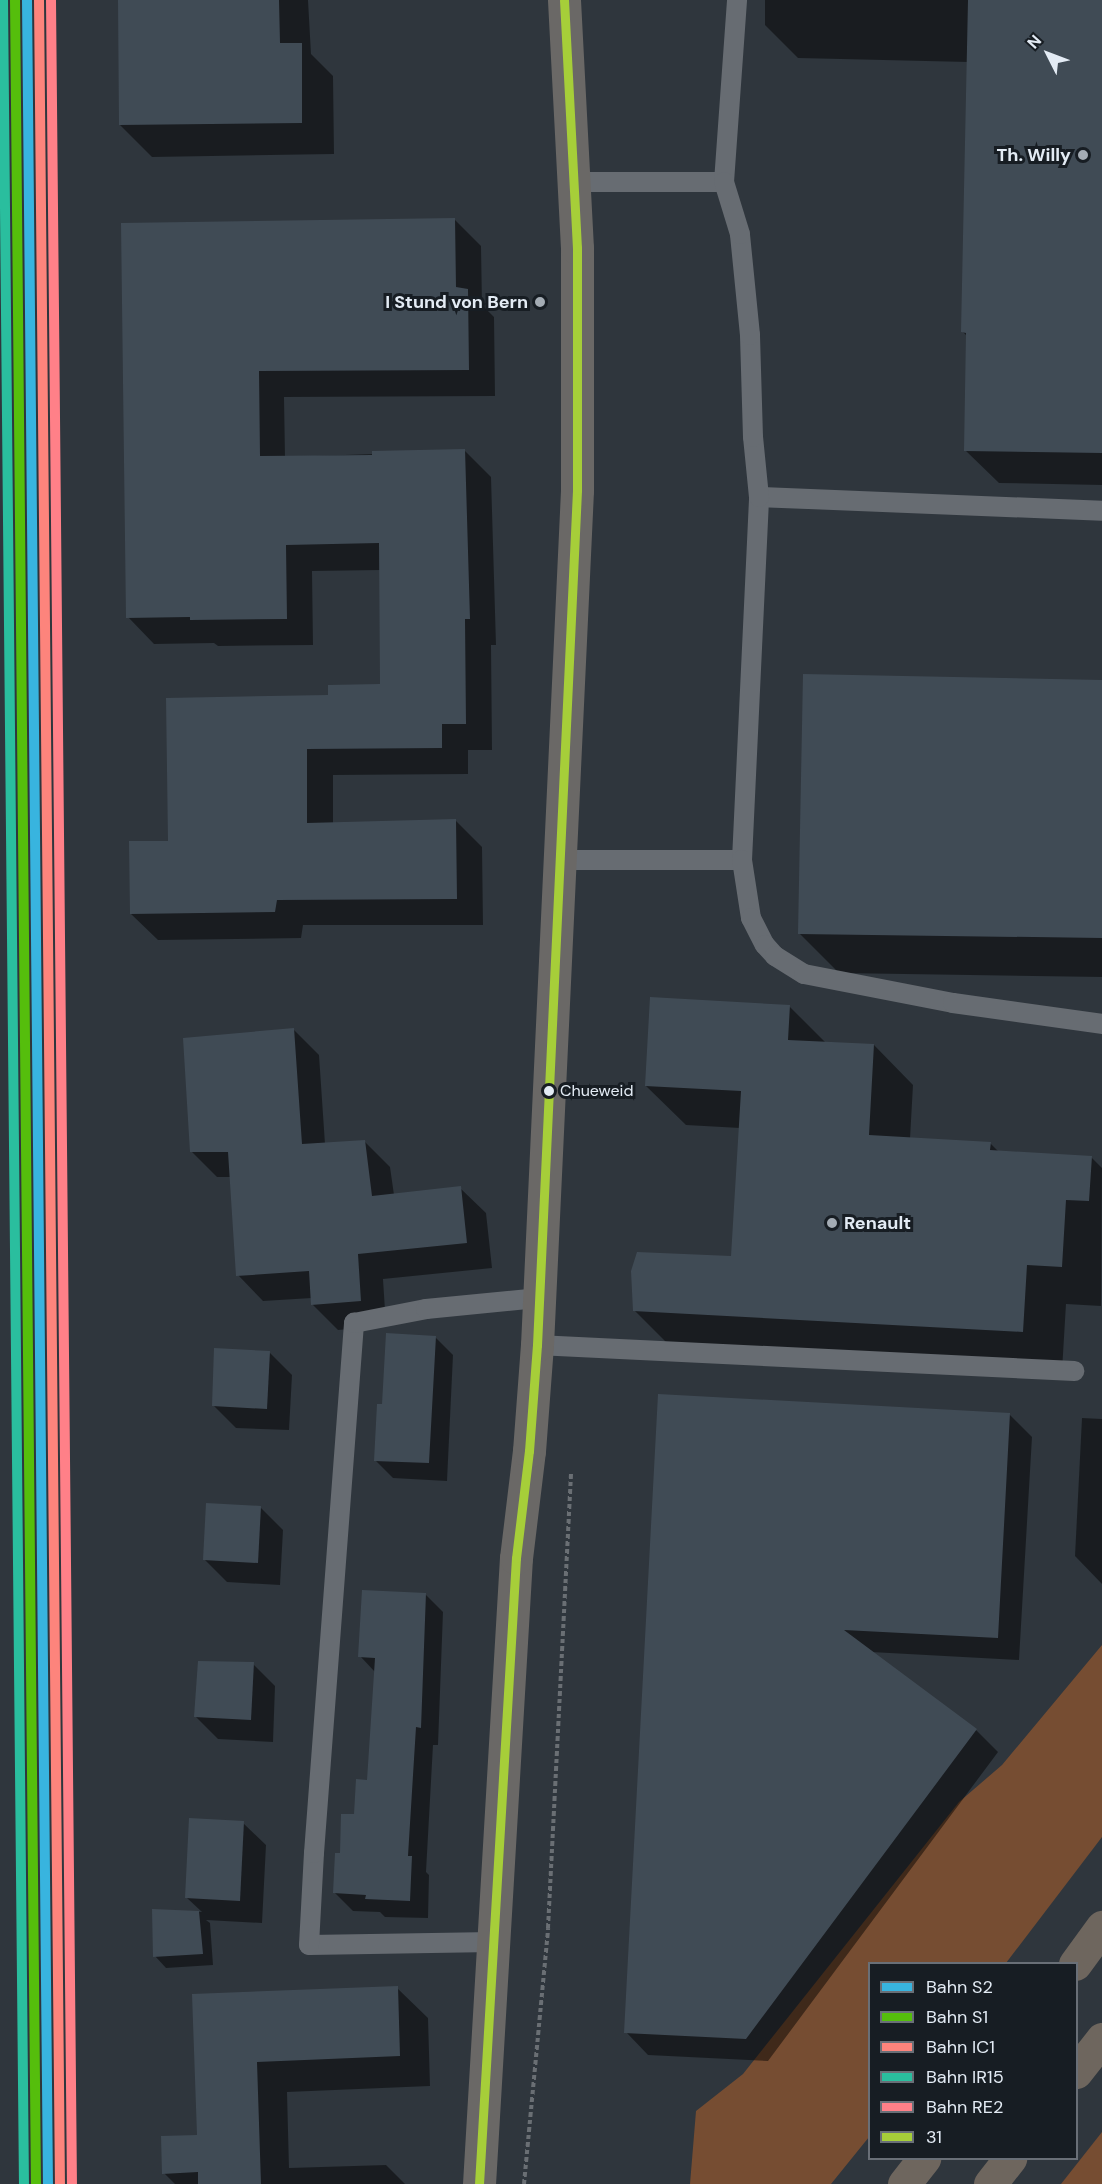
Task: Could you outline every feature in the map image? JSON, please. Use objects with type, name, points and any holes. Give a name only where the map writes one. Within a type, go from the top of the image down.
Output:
[{"type":"highway","points":[[1076,1962],[1102,1927]]},
{"type":"highway","points":[[1078,2071],[1102,2039]]},
{"type":"highway","points":[[904,2184],[922,2160]]},
{"type":"highway","points":[[990,2184],[1008,2160]]},
{"type":"main road","points":[[479,2184],[516,1558],[529,1451],[537,1345],[562,860],[579,401],[574,182],[564,0]]},
{"type":"lane","points":[[737,0],[724,182],[740,234],[750,335],[753,437],[759,497],[742,860],[751,918],[765,945],[775,956],[804,974],[953,1003],[1102,1024]]},
{"type":"lane","points":[[574,182],[724,182]]},
{"type":"lane","points":[[759,497],[1102,511]]},
{"type":"lane","points":[[562,860],[742,860]]},
{"type":"lane","points":[[493,1942],[309,1945],[314,1853],[354,1323],[426,1308],[539,1298]]},
{"type":"lane","points":[[537,1345],[1074,1371]]},
{"type":"path","points":[[524,2184],[548,1928],[572,1468]]},
{"type":"shaded area","points":[[1102,1645],[1102,1837],[1007,1962],[868,1962],[868,2138],[831,2184],[690,2184],[696,2111],[743,2074],[959,1802],[1002,1765]]},
{"type":"shaded area","points":[[1102,2132],[1102,2184],[1061,2184]]},
{"type":"building","points":[[118,0],[279,0],[280,43],[302,43],[302,123],[119,125]]},
{"type":"building","points":[[968,0],[1102,0],[1102,453],[964,451],[966,333],[961,332]]},
{"type":"building","points":[[455,218],[456,287],[468,289],[469,370],[259,371],[260,456],[372,455],[372,451],[465,449],[470,619],[465,619],[466,724],[442,724],[442,748],[307,749],[307,823],[456,819],[457,899],[277,900],[275,912],[130,914],[129,841],[168,841],[166,698],[328,695],[328,685],[380,684],[379,543],[286,545],[287,619],[126,618],[121,223]]},
{"type":"building","points":[[803,674],[1102,680],[1102,938],[798,934]]},
{"type":"building","points":[[650,997],[790,1005],[788,1040],[874,1044],[869,1135],[991,1142],[990,1150],[1092,1156],[1089,1201],[1066,1200],[1062,1267],[1027,1265],[1023,1332],[633,1311],[631,1271],[637,1252],[731,1256],[741,1091],[645,1086]]},
{"type":"building","points":[[294,1028],[302,1144],[365,1140],[372,1196],[461,1186],[467,1243],[358,1254],[361,1301],[311,1305],[309,1271],[236,1276],[228,1152],[190,1152],[183,1038]]},
{"type":"building","points":[[386,1333],[436,1336],[429,1463],[374,1461],[377,1404],[382,1404]]},
{"type":"building","points":[[214,1348],[270,1351],[267,1409],[212,1406]]},
{"type":"building","points":[[658,1394],[1010,1413],[998,1638],[844,1630],[977,1729],[746,2039],[624,2033]]},
{"type":"building","points":[[206,1503],[261,1506],[258,1563],[203,1560]]},
{"type":"building","points":[[362,1590],[426,1593],[421,1728],[416,1727],[408,1856],[412,1856],[410,1901],[365,1899],[366,1895],[333,1893],[335,1853],[340,1853],[341,1814],[354,1814],[356,1779],[367,1780],[375,1658],[358,1657]]},
{"type":"building","points":[[198,1661],[254,1662],[251,1720],[194,1717]]},
{"type":"building","points":[[189,1818],[244,1821],[240,1901],[185,1898]]},
{"type":"building","points":[[152,1909],[199,1911],[203,1954],[153,1957]]},
{"type":"building","points":[[398,1986],[400,2056],[257,2062],[261,2184],[198,2184],[198,2172],[162,2174],[161,2136],[197,2135],[192,1994]]},
{"type":"rail line","name":"IR15","points":[[3,0],[24,2184]]},
{"type":"rail line","name":"S1","points":[[15,0],[36,2184]]},
{"type":"rail line","name":"S2","points":[[27,0],[48,2184]]},
{"type":"rail line","name":"IC1","points":[[39,0],[60,2184]]},
{"type":"rail line","name":"RE2","points":[[51,0],[72,2184]]},
{"type":"transit line","name":"31","points":[[479,2184],[516,1558],[529,1451],[537,1345],[577,490],[577,248],[564,0]]},
{"type":"place","name":"Th. Willy","points":[[1083,155]]},
{"type":"place","name":"I Stund von Bern","points":[[540,302]]},
{"type":"place","name":"Chueweid","points":[[549,1091]]},
{"type":"place","name":"Renault","points":[[832,1223]]}]
